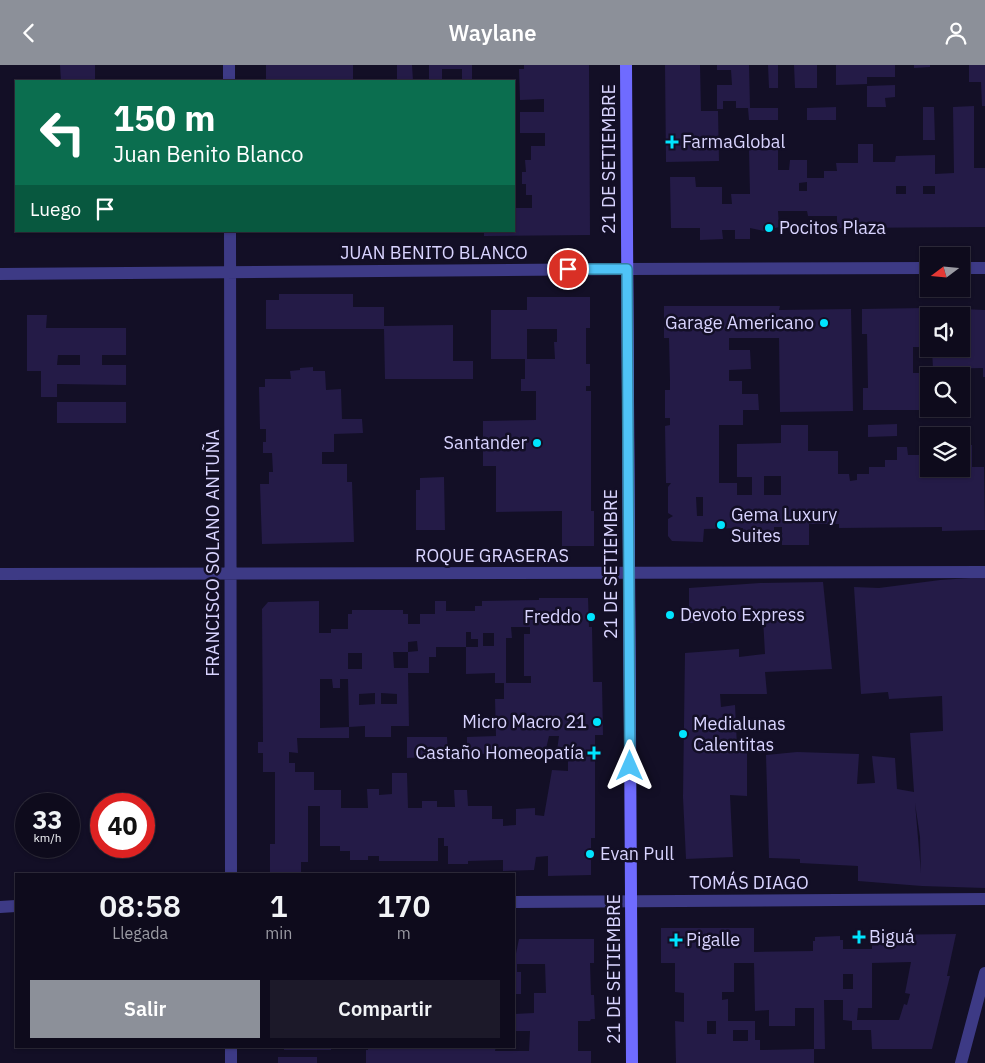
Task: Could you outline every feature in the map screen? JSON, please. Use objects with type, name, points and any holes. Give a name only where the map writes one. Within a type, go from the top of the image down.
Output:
[{"type":"street","points":[[229,65],[229,80]]},
{"type":"street","name":"21 DE SETIEMBRE","points":[[626,65],[632,1063]]},
{"type":"street","name":"FRANCISCO SOLANO ANTUÑA","points":[[230,232],[231,873]]},
{"type":"street","name":"JUAN BENITO BLANCO","points":[[0,274],[920,268]]},
{"type":"street","points":[[970,268],[985,268]]},
{"type":"street","name":"ROQUE GRASERAS","points":[[0,574],[985,572]]},
{"type":"street","name":"TOMÁS DIAGO","points":[[515,902],[985,899]]},
{"type":"street","points":[[0,907],[15,906]]},
{"type":"street","points":[[961,1063],[985,973]]},
{"type":"street","points":[[231,1048],[232,1063]]},
{"type":"building","points":[[60,65],[95,65],[95,80],[61,80]]},
{"type":"building","points":[[266,65],[353,65],[353,80],[266,80]]},
{"type":"building","points":[[397,65],[412,65],[413,80],[397,80]]},
{"type":"building","points":[[429,65],[472,65],[472,80],[462,80],[462,69],[442,69],[442,80],[429,80]]},
{"type":"building","points":[[524,65],[589,65],[590,235],[484,236],[484,232],[515,232],[515,208],[532,208],[532,195],[526,195],[526,184],[522,184],[522,172],[526,172],[525,160],[531,160],[531,146],[545,146],[545,133],[520,133],[520,112],[544,112],[544,99],[520,100],[519,69],[524,69]]},
{"type":"building","points":[[665,65],[700,65],[701,111],[718,111],[719,161],[666,162]]},
{"type":"building","points":[[717,65],[749,65],[750,108],[778,108],[778,120],[749,120],[748,108],[736,108],[736,101],[723,101],[723,109],[717,109],[717,85],[732,85],[731,70],[717,70]]},
{"type":"building","points":[[768,65],[778,65],[778,88],[769,88]]},
{"type":"building","points":[[794,65],[817,65],[817,88],[795,88]]},
{"type":"building","points":[[836,65],[895,65],[895,77],[867,77],[867,84],[836,85]]},
{"type":"building","points":[[914,65],[930,65],[930,67],[914,68]]},
{"type":"building","points":[[969,65],[985,65],[985,106],[982,106],[981,82],[969,82]]},
{"type":"building","points":[[895,85],[895,97],[885,98],[886,107],[867,107],[867,86]]},
{"type":"building","points":[[974,106],[974,168],[985,168],[985,227],[837,228],[837,216],[808,216],[807,211],[778,211],[779,227],[764,231],[750,228],[750,239],[735,239],[735,230],[722,230],[723,239],[700,240],[700,228],[671,228],[670,177],[695,177],[696,187],[722,187],[722,204],[732,204],[731,194],[750,194],[749,150],[778,150],[778,170],[789,170],[790,160],[807,160],[807,178],[824,178],[824,171],[837,171],[836,163],[858,163],[858,144],[873,144],[873,162],[895,162],[896,156],[935,155],[935,174],[954,173],[953,107]],"holes":[[[807,182],[807,191],[799,191],[799,183]],[[896,186],[906,186],[906,194],[896,194]],[[923,186],[935,186],[935,194],[923,194]]]},
{"type":"building","points":[[836,107],[836,120],[807,120],[807,108]]},
{"type":"building","points":[[923,107],[934,107],[935,140],[923,140]]},
{"type":"building","points":[[279,294],[353,294],[353,307],[384,307],[384,326],[453,325],[453,361],[473,361],[473,379],[385,379],[384,329],[266,329],[266,300],[279,300]]},
{"type":"building","points":[[527,297],[590,297],[590,328],[586,328],[586,364],[590,364],[590,386],[586,386],[586,391],[591,391],[591,511],[594,511],[594,546],[562,546],[562,511],[496,512],[496,466],[483,466],[483,421],[536,420],[536,391],[521,391],[521,379],[525,379],[525,359],[491,359],[491,310],[527,310]],"holes":[[[527,329],[557,329],[557,342],[554,342],[555,359],[527,359]]]},
{"type":"building","points":[[664,306],[780,306],[779,310],[851,309],[853,411],[780,412],[779,338],[729,338],[729,350],[750,350],[751,369],[729,370],[729,381],[742,381],[742,394],[758,394],[759,410],[743,410],[743,425],[719,425],[719,483],[737,483],[737,495],[752,495],[752,477],[737,477],[737,444],[781,443],[781,425],[808,425],[808,451],[838,451],[838,474],[849,474],[850,481],[857,480],[857,474],[869,474],[869,467],[885,467],[885,460],[897,460],[897,447],[907,447],[908,455],[920,455],[920,477],[970,477],[970,445],[972,445],[972,467],[984,467],[985,530],[942,531],[942,527],[839,528],[839,524],[809,524],[809,545],[782,545],[782,527],[774,527],[774,532],[769,532],[769,535],[742,533],[743,528],[704,529],[703,542],[672,541],[668,536],[668,519],[673,516],[668,513],[668,487],[671,483],[666,483],[665,426],[670,425],[670,418],[665,418],[665,390],[670,390],[669,338],[664,338]],"holes":[[[764,476],[781,476],[781,495],[764,495]],[[696,497],[703,497],[703,516],[697,516]]]},
{"type":"building","points":[[920,308],[920,347],[913,347],[913,373],[920,373],[920,410],[863,410],[863,388],[868,388],[867,334],[862,334],[862,309]]},
{"type":"building","points":[[970,309],[985,310],[985,377],[983,377],[983,368],[933,367],[932,357],[970,357]]},
{"type":"building","points":[[27,315],[47,315],[46,328],[126,328],[126,355],[102,355],[102,365],[126,365],[126,385],[57,384],[57,397],[41,397],[41,371],[27,371]],"holes":[[[58,355],[80,355],[80,365],[57,365]]]},
{"type":"building","points":[[313,367],[313,371],[325,371],[326,390],[341,389],[342,419],[362,419],[363,433],[334,434],[334,452],[322,452],[322,464],[347,464],[347,482],[352,482],[354,542],[262,544],[260,484],[269,484],[269,472],[273,472],[272,453],[263,453],[263,442],[266,442],[266,429],[260,429],[259,387],[265,387],[265,379],[291,379],[290,371]]},
{"type":"building","points":[[57,402],[126,402],[126,423],[57,423]]},
{"type":"building","points":[[897,424],[897,436],[868,437],[868,425]]},
{"type":"building","points":[[444,477],[445,530],[416,530],[416,490],[420,490],[420,478]]},
{"type":"building","points":[[985,577],[985,888],[858,881],[858,866],[800,863],[800,859],[769,858],[766,755],[797,752],[859,754],[857,784],[875,783],[872,756],[895,758],[897,789],[914,792],[910,733],[943,731],[942,696],[889,699],[888,692],[861,694],[854,587],[879,588],[940,580]],"holes":[[[915,803],[920,837],[921,873]]]},
{"type":"building","points":[[823,582],[832,669],[765,672],[767,694],[720,694],[721,707],[735,705],[737,746],[747,746],[747,796],[730,795],[733,857],[686,859],[683,797],[685,653],[739,649],[739,657],[765,654],[763,618],[689,623],[689,588],[760,583]]},
{"type":"building","points":[[539,598],[588,598],[589,627],[592,627],[593,682],[602,682],[603,735],[595,735],[595,838],[591,838],[591,875],[548,876],[548,856],[536,857],[534,870],[503,871],[503,860],[468,861],[468,864],[448,864],[448,846],[444,846],[444,838],[438,838],[438,861],[379,861],[379,856],[368,856],[368,860],[350,860],[350,851],[340,851],[340,846],[320,846],[320,806],[308,806],[308,862],[301,862],[301,873],[270,873],[270,844],[275,844],[275,772],[263,772],[263,753],[258,753],[258,742],[263,742],[262,609],[268,602],[319,601],[319,633],[331,633],[331,629],[348,629],[348,614],[352,614],[352,610],[403,610],[403,614],[408,614],[408,624],[420,624],[420,614],[435,614],[435,601],[446,601],[446,611],[475,611],[475,606],[482,606],[482,601],[539,600]],"holes":[[[511,627],[530,627],[530,634],[524,634],[524,676],[531,676],[531,683],[506,683],[506,638],[512,638]],[[466,632],[471,632],[471,639],[478,639],[478,647],[466,647]],[[483,633],[494,633],[494,646],[483,646]],[[417,641],[418,651],[408,652],[408,642]],[[436,647],[466,647],[466,674],[495,673],[495,683],[504,683],[504,699],[495,699],[496,736],[467,737],[467,754],[545,753],[549,736],[559,736],[556,758],[568,758],[568,771],[552,770],[544,816],[535,815],[535,808],[516,809],[516,825],[503,826],[503,819],[492,819],[492,806],[468,806],[467,790],[454,790],[455,807],[437,807],[437,801],[422,801],[422,808],[408,808],[407,773],[392,773],[392,794],[379,795],[379,789],[367,789],[368,808],[341,808],[341,790],[314,790],[314,772],[295,772],[295,763],[289,763],[289,752],[298,753],[297,738],[349,738],[349,727],[365,726],[365,737],[391,737],[391,726],[409,726],[408,673],[429,673],[429,657],[436,657]],[[393,652],[408,652],[408,668],[394,668]],[[348,653],[362,653],[362,669],[348,669]],[[320,679],[332,679],[333,688],[340,688],[340,679],[348,679],[349,727],[320,728]],[[375,693],[375,704],[359,705],[359,694]],[[381,693],[397,694],[397,704],[381,704]]]},
{"type":"building","points":[[407,737],[447,737],[448,756],[407,758]]},
{"type":"building","points":[[661,928],[754,928],[754,952],[813,951],[815,937],[840,936],[840,940],[843,940],[843,949],[872,949],[872,935],[956,934],[947,976],[950,976],[932,1049],[872,1049],[871,1030],[852,1030],[852,1021],[843,1020],[843,1000],[824,1000],[825,1049],[814,1049],[814,1063],[676,1063],[675,1021],[684,1022],[684,993],[675,992],[675,963],[661,963]],"holes":[[[911,962],[905,993],[910,994],[907,1005],[904,1004],[899,1020],[857,1020],[858,1008],[872,1008],[872,963]],[[734,963],[754,963],[755,1011],[769,1010],[769,1026],[795,1026],[795,1008],[814,1008],[814,1049],[760,1050],[760,1040],[755,1040],[755,1021],[728,1021],[728,999],[722,1000],[722,992],[734,992]],[[843,974],[853,974],[853,989],[843,989]],[[707,1021],[716,1021],[716,1034],[707,1034]],[[733,1030],[748,1030],[748,1041],[733,1041]]]},
{"type":"building","points":[[519,939],[594,939],[594,963],[590,963],[591,995],[594,995],[595,1019],[578,1021],[578,1051],[591,1051],[591,1063],[366,1063],[366,1050],[368,1048],[496,1048],[495,1051],[529,1051],[530,1031],[515,1031],[515,1014],[534,1013],[534,993],[546,993],[545,964],[517,964],[517,972],[521,972],[521,994],[515,994],[515,958]]},
{"type":"building","points":[[284,1048],[331,1048],[331,1050],[284,1050]]},
{"type":"building","points":[[278,1057],[317,1057],[317,1063],[278,1063]]},
{"type":"place","name":"FarmaGlobal","points":[[672,142]]},
{"type":"place","name":"Pocitos Plaza","points":[[769,228]]},
{"type":"place","name":"Garage Americano","points":[[824,323]]},
{"type":"place","name":"Santander","points":[[537,443]]},
{"type":"place","name":"Gema Luxury Suites","points":[[721,525]]},
{"type":"place","name":"Devoto Express","points":[[670,615]]},
{"type":"place","name":"Freddo","points":[[591,617]]},
{"type":"place","name":"Micro Macro 21","points":[[597,722]]},
{"type":"place","name":"Medialunas Calentitas","points":[[683,734]]},
{"type":"place","name":"Castaño Homeopatía","points":[[594,753]]},
{"type":"place","name":"Evan Pull","points":[[590,854]]},
{"type":"place","name":"Biguá","points":[[859,937]]},
{"type":"place","name":"Pigalle","points":[[676,940]]},
{"type":"route","points":[[568,269],[627,269],[630,766]]}]
